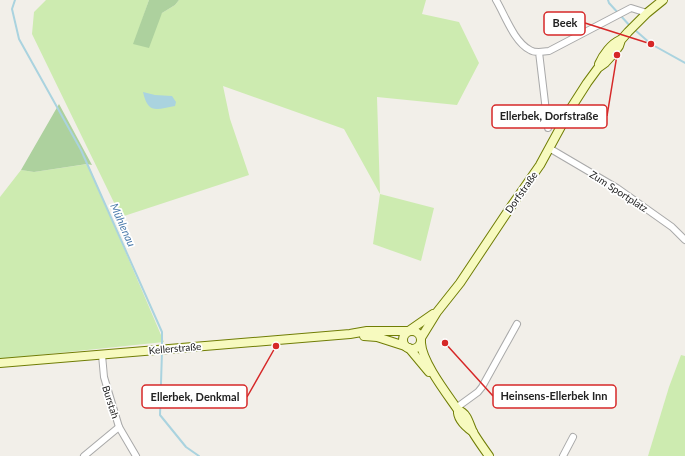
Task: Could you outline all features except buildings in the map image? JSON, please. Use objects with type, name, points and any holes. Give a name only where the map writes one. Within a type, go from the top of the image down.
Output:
[{"type":"main road","name":"Dorfstraße","points":[[421,340],[437,312],[460,283],[540,165],[571,108],[598,68],[605,63],[620,46],[621,40],[636,23],[663,0]]},
{"type":"main road","name":"Dorfstraße","points":[[409,331],[437,312]]},
{"type":"main road","name":"Kellerstraße","points":[[0,363],[350,334],[367,331],[409,331]]},
{"type":"main road","points":[[440,385],[423,355],[419,333],[416,331],[409,331],[406,333],[403,341],[440,385],[457,409],[461,420],[466,427],[473,432],[486,455]]},
{"type":"main road","name":"Kellerstraße","points":[[350,334],[377,337],[407,347]]},
{"type":"main road","points":[[407,347],[415,349],[421,340]]},
{"type":"street","points":[[496,0],[514,33],[522,44],[531,51],[539,52],[549,51],[613,16],[631,8],[647,13]]},
{"type":"street","points":[[539,52],[548,128]]},
{"type":"street","name":"Zum Sportplatz","points":[[549,148],[617,188],[672,227],[685,240]]},
{"type":"street","points":[[457,409],[482,387],[517,324]]},
{"type":"street","name":"Burstah","points":[[84,456],[119,427],[104,377],[102,355]]},
{"type":"street","points":[[119,427],[136,456]]},
{"type":"street","points":[[563,456],[573,436]]},
{"type":"green space","points":[[46,0],[149,0],[134,44],[162,13],[175,5],[179,0],[426,0],[422,14],[459,22],[479,63],[457,105],[377,97],[380,194],[344,129],[223,86],[230,119],[249,175],[121,217],[32,34],[34,12]]},
{"type":"green space","points":[[149,0],[179,0],[175,5],[162,13],[149,48],[133,44]]},
{"type":"green space","points":[[59,104],[92,165],[87,164],[34,172],[21,170]]},
{"type":"green space","points":[[88,164],[164,342],[0,359],[0,197],[21,170],[34,172]]},
{"type":"green space","points":[[380,194],[434,208],[421,261],[373,244]]},
{"type":"green space","points":[[681,355],[685,356],[685,456],[648,456],[669,387]]},
{"type":"water","points":[[143,92],[155,95],[172,96],[176,102],[175,106],[154,109],[148,104]]},
{"type":"waterway","name":"Mühlenau","points":[[15,0],[12,9],[19,39],[81,150],[162,332],[162,347]]},
{"type":"waterway","points":[[608,0],[631,27]]},
{"type":"waterway","points":[[635,30],[651,44],[685,63]]},
{"type":"waterway","name":"Mühlenau","points":[[162,351],[160,415],[186,447],[199,456]]},
{"type":"place","name":"Beek","points":[[651,44]]},
{"type":"place","name":"Ellerbek, Dorfstraße","points":[[617,55]]},
{"type":"place","name":"Heinsens-Ellerbek Inn","points":[[445,343]]},
{"type":"place","name":"Ellerbek, Denkmal","points":[[276,346]]}]
